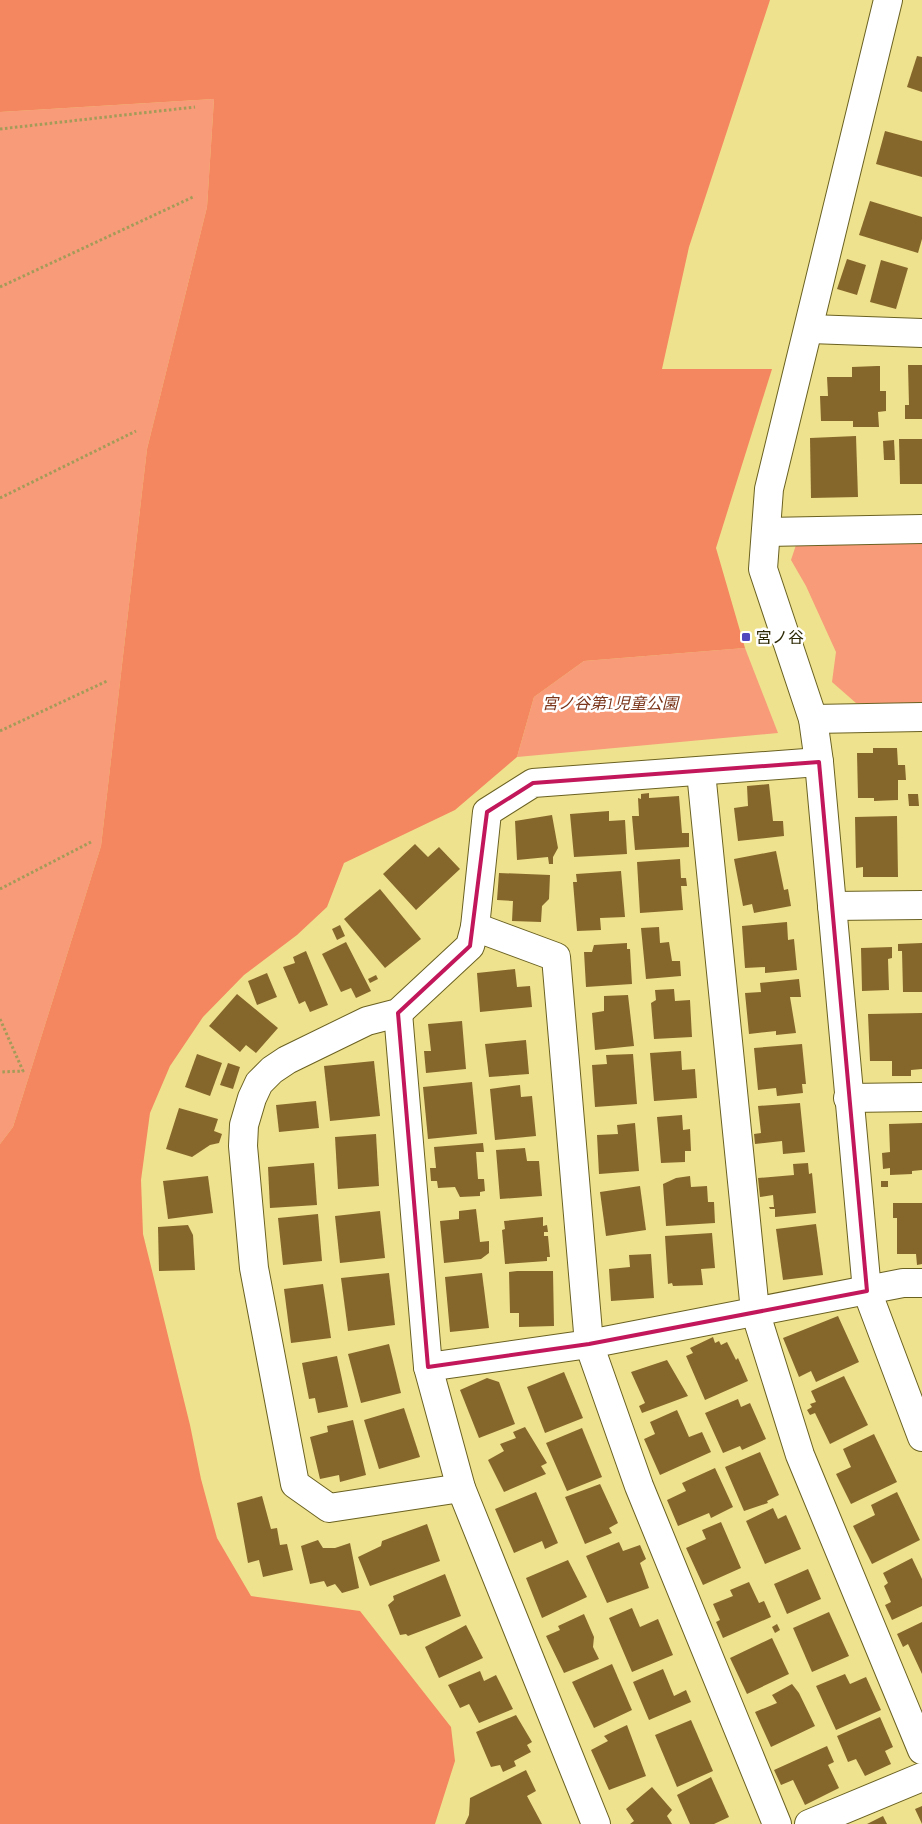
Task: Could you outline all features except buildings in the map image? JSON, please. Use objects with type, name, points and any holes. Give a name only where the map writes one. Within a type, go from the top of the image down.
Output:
[{"type":"street","points":[[888,0],[810,329],[769,489],[764,569],[813,719],[819,762],[867,1291],[922,1437]]},
{"type":"street","points":[[810,329],[922,333]]},
{"type":"street","points":[[766,532],[922,529]]},
{"type":"street","points":[[813,719],[922,717]]},
{"type":"street","points":[[460,1488],[329,1508],[295,1484],[254,1268],[243,1146],[244,1125],[259,1084],[272,1070],[287,1060],[368,1021],[398,1013],[470,946],[475,927],[487,812],[533,783],[819,762]]},
{"type":"street","points":[[701,772],[755,1311],[800,1455],[922,1750]]},
{"type":"street","points":[[832,906],[922,905]]},
{"type":"street","points":[[475,927],[556,957],[589,1344],[639,1486],[777,1824]]},
{"type":"street","points":[[398,1013],[428,1367],[460,1488],[596,1824]]},
{"type":"street","points":[[848,1098],[922,1097]]},
{"type":"street","points":[[428,1367],[589,1344],[904,1283],[922,1283]]},
{"type":"street","points":[[809,1824],[922,1777]]},
{"type":"path","points":[[0,129],[195,107]]},
{"type":"path","points":[[0,287],[193,197]]},
{"type":"path","points":[[0,498],[136,431]]},
{"type":"path","points":[[0,731],[107,681]]},
{"type":"path","points":[[0,889],[92,842]]},
{"type":"path","points":[[0,1019],[23,1071],[0,1072]]},
{"type":"highlighted area","points":[[819,762],[867,1291],[589,1344],[428,1367],[398,1013],[470,946],[487,812],[533,783]]},
{"type":"green space","points":[[214,99],[207,207],[147,449],[101,846],[13,1127],[0,1144],[0,112]]},
{"type":"green space","points":[[797,542],[922,542],[922,703],[856,703],[832,682],[836,652],[806,586],[791,560]]},
{"type":"green space","name":"宮ノ谷第1児童公園","points":[[745,648],[778,733],[517,757],[534,697],[584,661]]},
{"type":"shaded area","points":[[0,0],[770,0],[689,247],[662,369],[772,369],[716,548],[745,648],[584,661],[534,697],[517,757],[455,810],[344,863],[327,907],[297,935],[244,975],[203,1017],[170,1066],[150,1113],[141,1180],[143,1234],[190,1425],[201,1479],[217,1538],[251,1596],[360,1611],[451,1727],[455,1761],[435,1824],[0,1824],[0,1144],[13,1127],[101,846],[147,449],[207,207],[214,99],[0,112]]},
{"type":"place","name":"宮ノ谷","points":[[746,637]]}]
